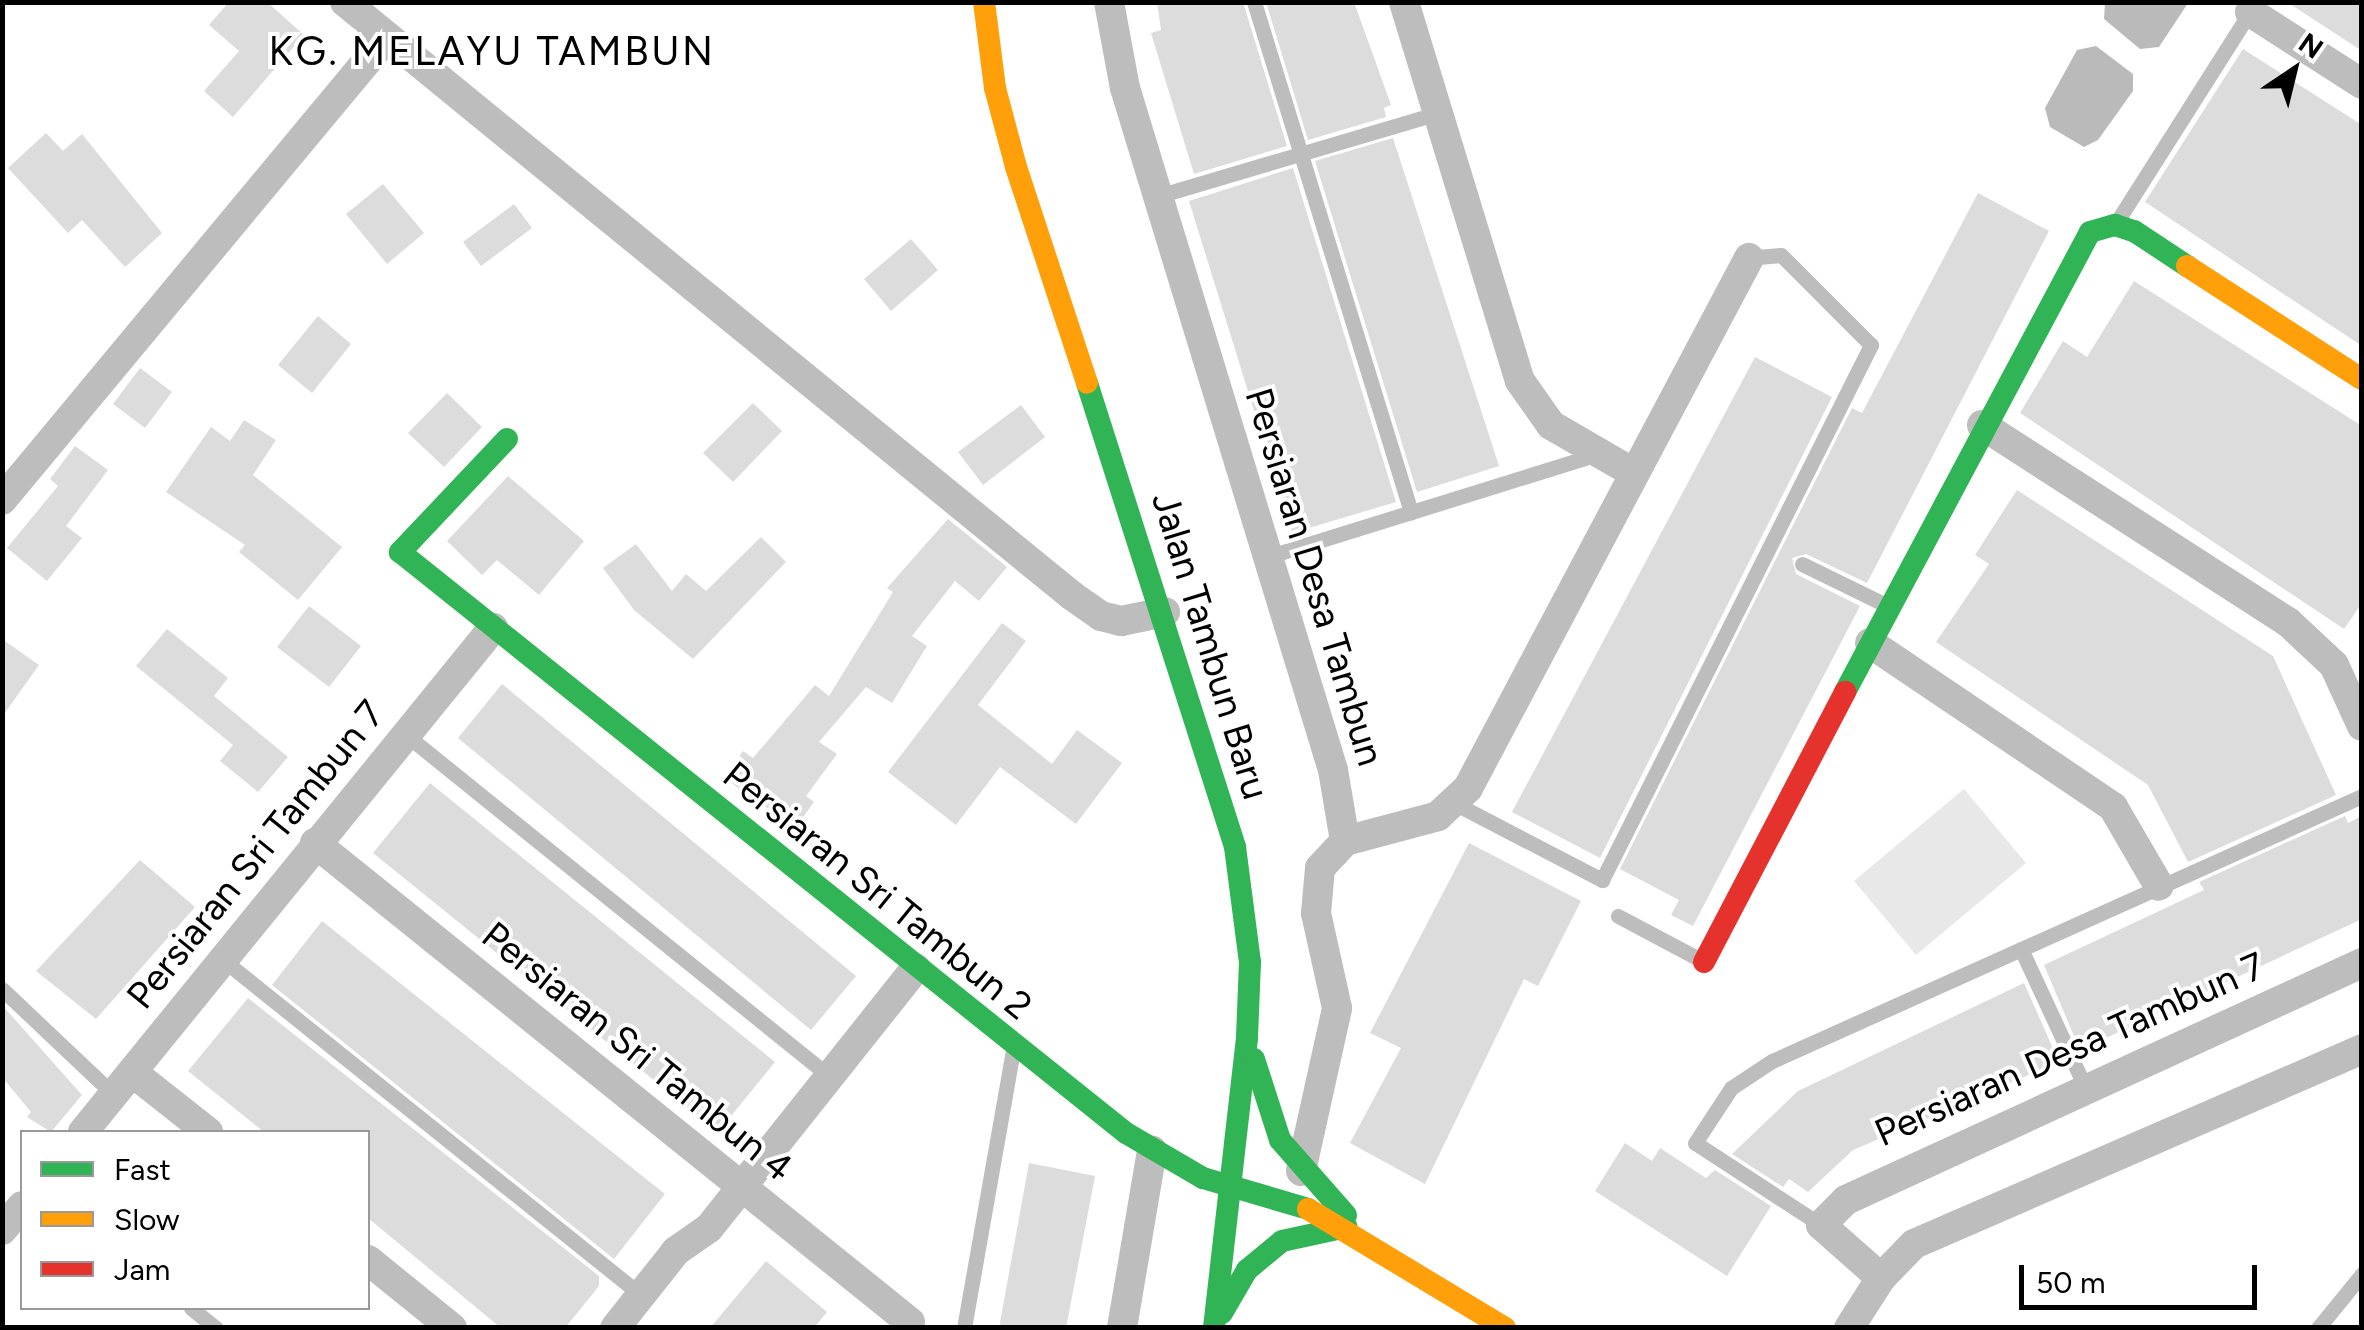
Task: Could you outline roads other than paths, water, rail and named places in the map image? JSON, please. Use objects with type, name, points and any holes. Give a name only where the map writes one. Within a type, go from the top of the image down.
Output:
[{"type":"street","points":[[344,2],[1071,595],[1101,616],[1121,621],[1164,612]]},
{"type":"street","name":"Jalan Tambun Baru","points":[[984,2],[996,88],[1016,167],[1164,612],[1234,847],[1250,962],[1248,1038],[1215,1326]]},
{"type":"street","name":"Persiaran Desa Tambun","points":[[1109,2],[1125,88],[1333,770],[1345,841]]},
{"type":"street","points":[[1404,2],[1520,381],[1552,425],[1632,472]]},
{"type":"street","points":[[2253,7],[2362,84]]},
{"type":"street","points":[[2,500],[386,37]]},
{"type":"street","points":[[1704,962],[2079,243],[2115,225],[2358,369]]},
{"type":"street","points":[[1301,1170],[1336,1008],[1315,889],[1330,852],[1345,841],[1420,822],[1456,804],[1749,258]]},
{"type":"street","points":[[1982,425],[2348,658],[2362,726]]},
{"type":"street","name":"Persiaran Sri Tambun 2","points":[[507,438],[400,552],[916,968],[1152,1151],[1231,1187],[1347,1227],[1382,1248]]},
{"type":"street","name":"Persiaran Sri Tambun 7","points":[[84,1130],[493,628]]},
{"type":"street","points":[[1870,643],[2114,807],[2160,886]]},
{"type":"street","name":"Persiaran Sri Tambun 4","points":[[315,843],[910,1322]]},
{"type":"street","name":"Persiaran Desa Tambun 7","points":[[1821,1225],[1872,1183],[2362,963]]},
{"type":"street","points":[[616,1328],[641,1295],[741,1188],[916,968]]},
{"type":"street","points":[[1248,1038],[1280,1140],[1301,1170],[1382,1248],[1505,1328]]},
{"type":"street","points":[[1849,1328],[1881,1278],[1933,1235],[2362,1049]]},
{"type":"street","points":[[123,1084],[204,1130]]},
{"type":"street","points":[[1122,1328],[1152,1151]]},
{"type":"street","points":[[2,1230],[20,1208]]},
{"type":"street","points":[[1821,1225],[1881,1278]]},
{"type":"street","points":[[1215,1326],[1264,1254],[1304,1232],[1347,1227]]},
{"type":"street","points":[[370,1262],[452,1328]]},
{"type":"lane","points":[[1254,2],[1411,512]]},
{"type":"lane","points":[[2115,225],[2253,7]]},
{"type":"lane","points":[[1158,196],[1438,112]]},
{"type":"lane","points":[[1456,804],[1602,880],[1871,345],[1781,255],[1749,258]]},
{"type":"lane","points":[[1268,557],[1600,454]]},
{"type":"lane","points":[[1802,564],[1888,606]]},
{"type":"lane","points":[[405,734],[829,1076]]},
{"type":"lane","points":[[1821,1225],[1695,1142],[1700,1127],[1731,1088],[1772,1061],[2362,796]]},
{"type":"lane","points":[[1618,916],[1704,962]]},
{"type":"lane","points":[[2022,949],[2085,1086]]},
{"type":"lane","points":[[222,959],[641,1295]]},
{"type":"lane","points":[[2,989],[123,1084]]},
{"type":"lane","points":[[964,1328],[1014,1046]]},
{"type":"lane","points":[[2318,1328],[2362,1274]]},
{"type":"lane","points":[[194,1310],[216,1328]]},
{"type":"district","name":"KG. MELAYU TAMBUN","points":[[492,51]]}]
